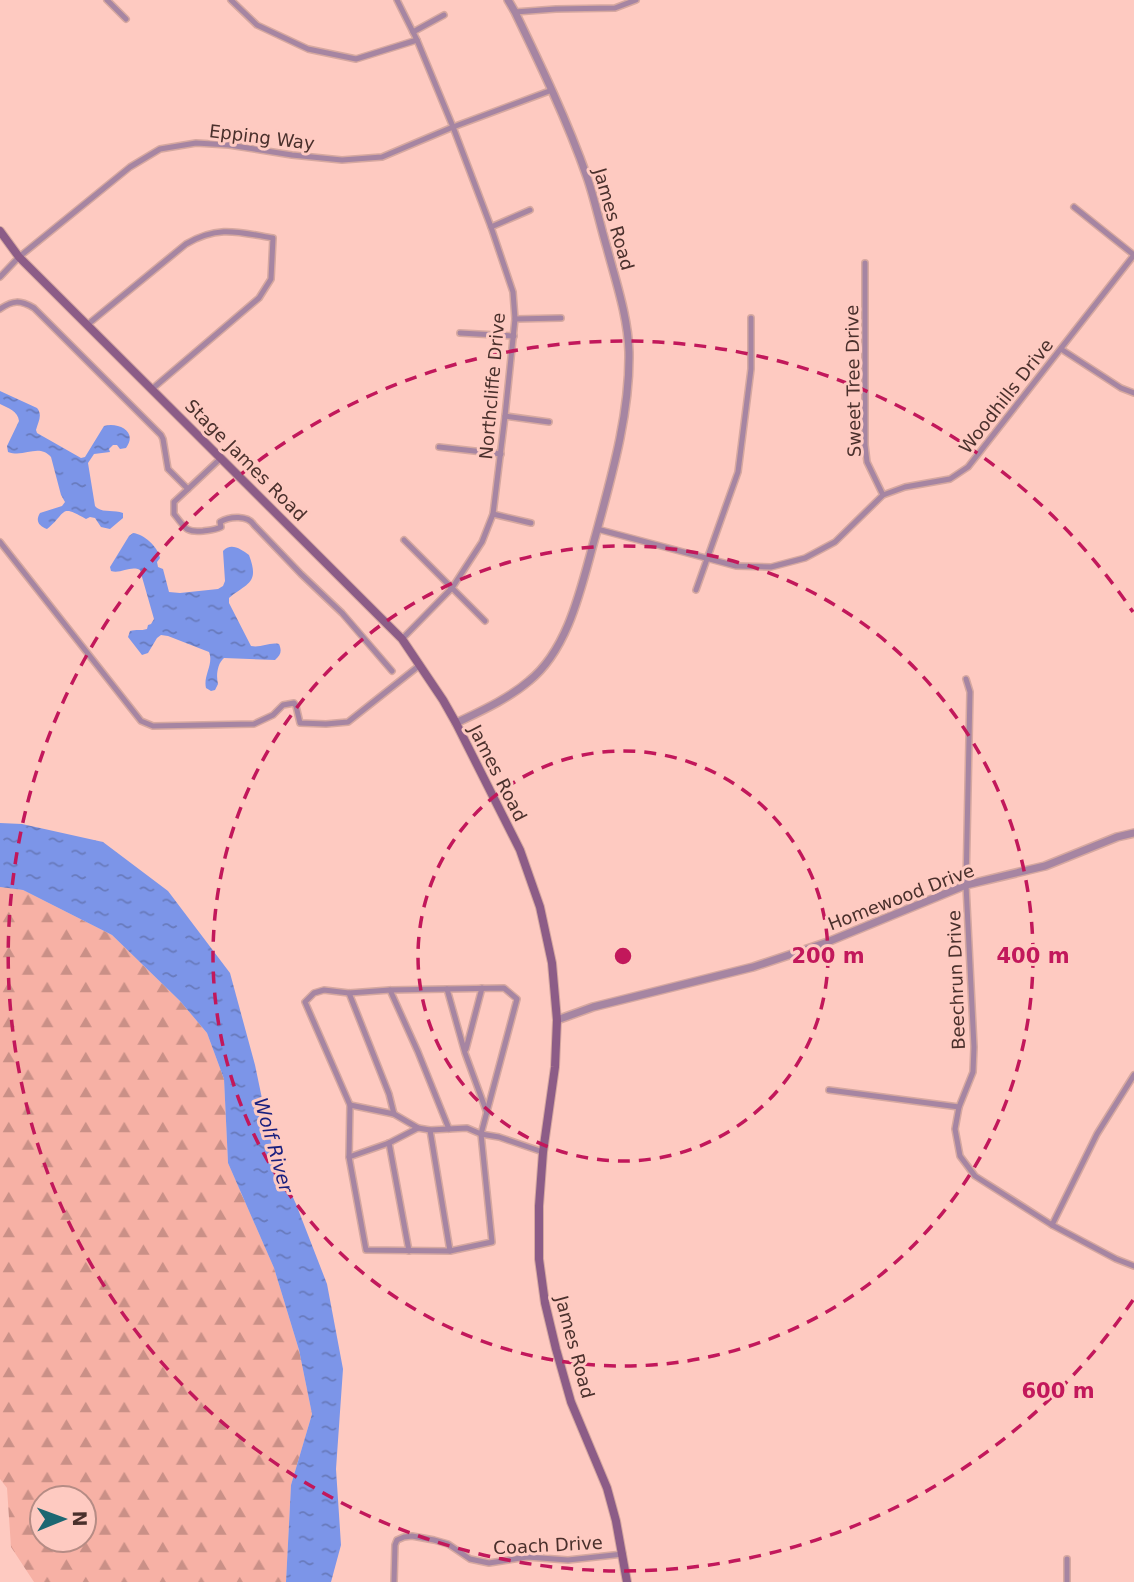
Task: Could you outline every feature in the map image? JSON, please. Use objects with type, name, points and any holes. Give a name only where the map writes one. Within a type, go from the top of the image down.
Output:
[{"type":"main road","name":"Stage James Road","points":[[0,230],[19,257],[402,639],[456,723]]},
{"type":"main road","name":"James Road","points":[[456,723],[520,850],[540,907],[552,963],[557,1020],[555,1067],[543,1153],[539,1259],[545,1303],[556,1349],[571,1402],[607,1488],[627,1582]]},
{"type":"street","points":[[107,0],[126,19]]},
{"type":"street","points":[[231,0],[257,25],[309,48],[356,59],[417,40]]},
{"type":"street","name":"Northcliffe Drive","points":[[397,0],[417,40],[491,227],[513,292],[515,319],[493,514],[482,542],[452,588],[402,639]]},
{"type":"street","name":"James Road","points":[[456,723],[507,697],[529,682],[550,660],[562,639],[612,474],[623,419],[628,371],[627,333],[616,279],[587,178],[552,90],[508,0]]},
{"type":"street","points":[[515,12],[615,8],[636,0]]},
{"type":"street","points":[[413,32],[444,15]]},
{"type":"street","name":"Epping Way","points":[[0,277],[19,257],[130,167],[160,149],[196,143],[342,160],[382,157],[552,90]]},
{"type":"street","points":[[1074,207],[1134,255]]},
{"type":"street","points":[[491,227],[530,210]]},
{"type":"street","points":[[87,325],[186,244],[200,236],[222,231],[273,238],[271,279],[260,298],[152,389]]},
{"type":"street","name":"Woodhills Drive","points":[[597,529],[736,566],[771,568],[806,558],[835,542],[883,495],[905,487],[950,479],[968,467],[1134,255]]},
{"type":"street","name":"Sweet Tree Drive","points":[[865,263],[865,445],[867,462],[883,495]]},
{"type":"street","points":[[0,309],[9,303],[24,302],[34,308],[161,435],[168,469],[188,489]]},
{"type":"street","points":[[515,319],[561,318]]},
{"type":"street","points":[[696,590],[738,472],[751,369],[751,318]]},
{"type":"street","points":[[460,333],[514,336]]},
{"type":"street","points":[[1061,349],[1121,388],[1134,393]]},
{"type":"street","points":[[505,416],[549,422]]},
{"type":"street","points":[[439,447],[501,454]]},
{"type":"street","points":[[221,458],[174,502],[174,514],[187,530],[192,532],[218,530],[224,519],[245,517],[251,520],[342,613],[392,671]]},
{"type":"street","points":[[493,514],[531,523]]},
{"type":"street","points":[[404,540],[485,621]]},
{"type":"street","points":[[0,542],[141,721],[153,726],[254,724],[273,715],[284,705],[294,703],[300,723],[348,722],[420,665]]},
{"type":"street","name":"Beechrun Drive","points":[[966,679],[970,692],[966,885],[974,1048],[973,1072],[955,1129],[960,1156],[975,1176],[1052,1225],[1134,1266]]},
{"type":"street","name":"Homewood Drive","points":[[557,1020],[593,1007],[753,967],[825,943],[966,885],[1045,866],[1117,837],[1134,833]]},
{"type":"street","points":[[466,1053],[482,988]]},
{"type":"street","points":[[504,988],[517,999],[481,1134],[492,1242],[450,1251],[366,1250],[349,1157],[349,1105],[305,1002],[314,993],[324,990],[348,993],[390,989],[447,989],[504,988]]},
{"type":"street","points":[[390,989],[449,1129]]},
{"type":"street","points":[[447,989],[488,1114]]},
{"type":"street","points":[[348,993],[389,1094],[394,1114]]},
{"type":"street","points":[[1052,1225],[1097,1134],[1134,1075]]},
{"type":"street","points":[[829,1090],[960,1107]]},
{"type":"street","points":[[349,1105],[394,1114],[418,1128],[467,1128],[543,1153]]},
{"type":"street","points":[[349,1157],[388,1143],[418,1128]]},
{"type":"street","points":[[430,1130],[450,1251]]},
{"type":"street","points":[[388,1143],[409,1251]]},
{"type":"street","name":"Coach Drive","points":[[394,1582],[395,1545],[397,1540],[412,1536],[448,1544],[470,1559],[489,1563],[527,1557],[568,1560],[622,1554]]},
{"type":"street","points":[[1068,1559],[1068,1582]]},
{"type":"green space","points":[[0,887],[23,890],[112,935],[180,1001],[207,1033],[224,1079],[228,1163],[274,1268],[299,1350],[312,1414],[291,1485],[286,1582],[34,1582],[11,1547],[7,1488],[0,1479]]},
{"type":"water","points":[[0,391],[37,408],[40,416],[37,433],[81,458],[85,457],[104,426],[121,427],[128,433],[130,437],[126,448],[120,449],[113,445],[109,449],[110,452],[94,454],[88,463],[95,506],[101,510],[123,513],[123,518],[110,529],[101,527],[95,518],[86,519],[67,511],[47,529],[40,525],[40,513],[62,506],[65,502],[51,457],[41,451],[8,452],[7,446],[19,421],[15,412],[0,404]]},
{"type":"water","points":[[133,533],[146,538],[156,550],[160,558],[158,567],[163,569],[169,592],[218,589],[225,581],[223,551],[233,547],[249,555],[253,572],[250,582],[229,598],[229,603],[251,646],[279,644],[279,656],[275,660],[224,658],[218,670],[218,684],[215,690],[211,691],[205,684],[210,661],[209,652],[161,635],[148,653],[142,655],[128,637],[130,631],[147,629],[154,619],[140,570],[133,568],[115,572],[111,571],[110,567]]},
{"type":"water","points":[[0,823],[22,824],[103,842],[168,891],[230,973],[255,1065],[274,1156],[327,1284],[343,1369],[336,1469],[341,1545],[331,1582],[286,1582],[291,1485],[312,1414],[299,1350],[274,1268],[228,1163],[224,1079],[207,1033],[180,1001],[112,935],[23,890],[0,887]]},
{"type":"water label","name":"Wolf River","points":[[274,1145]]}]
